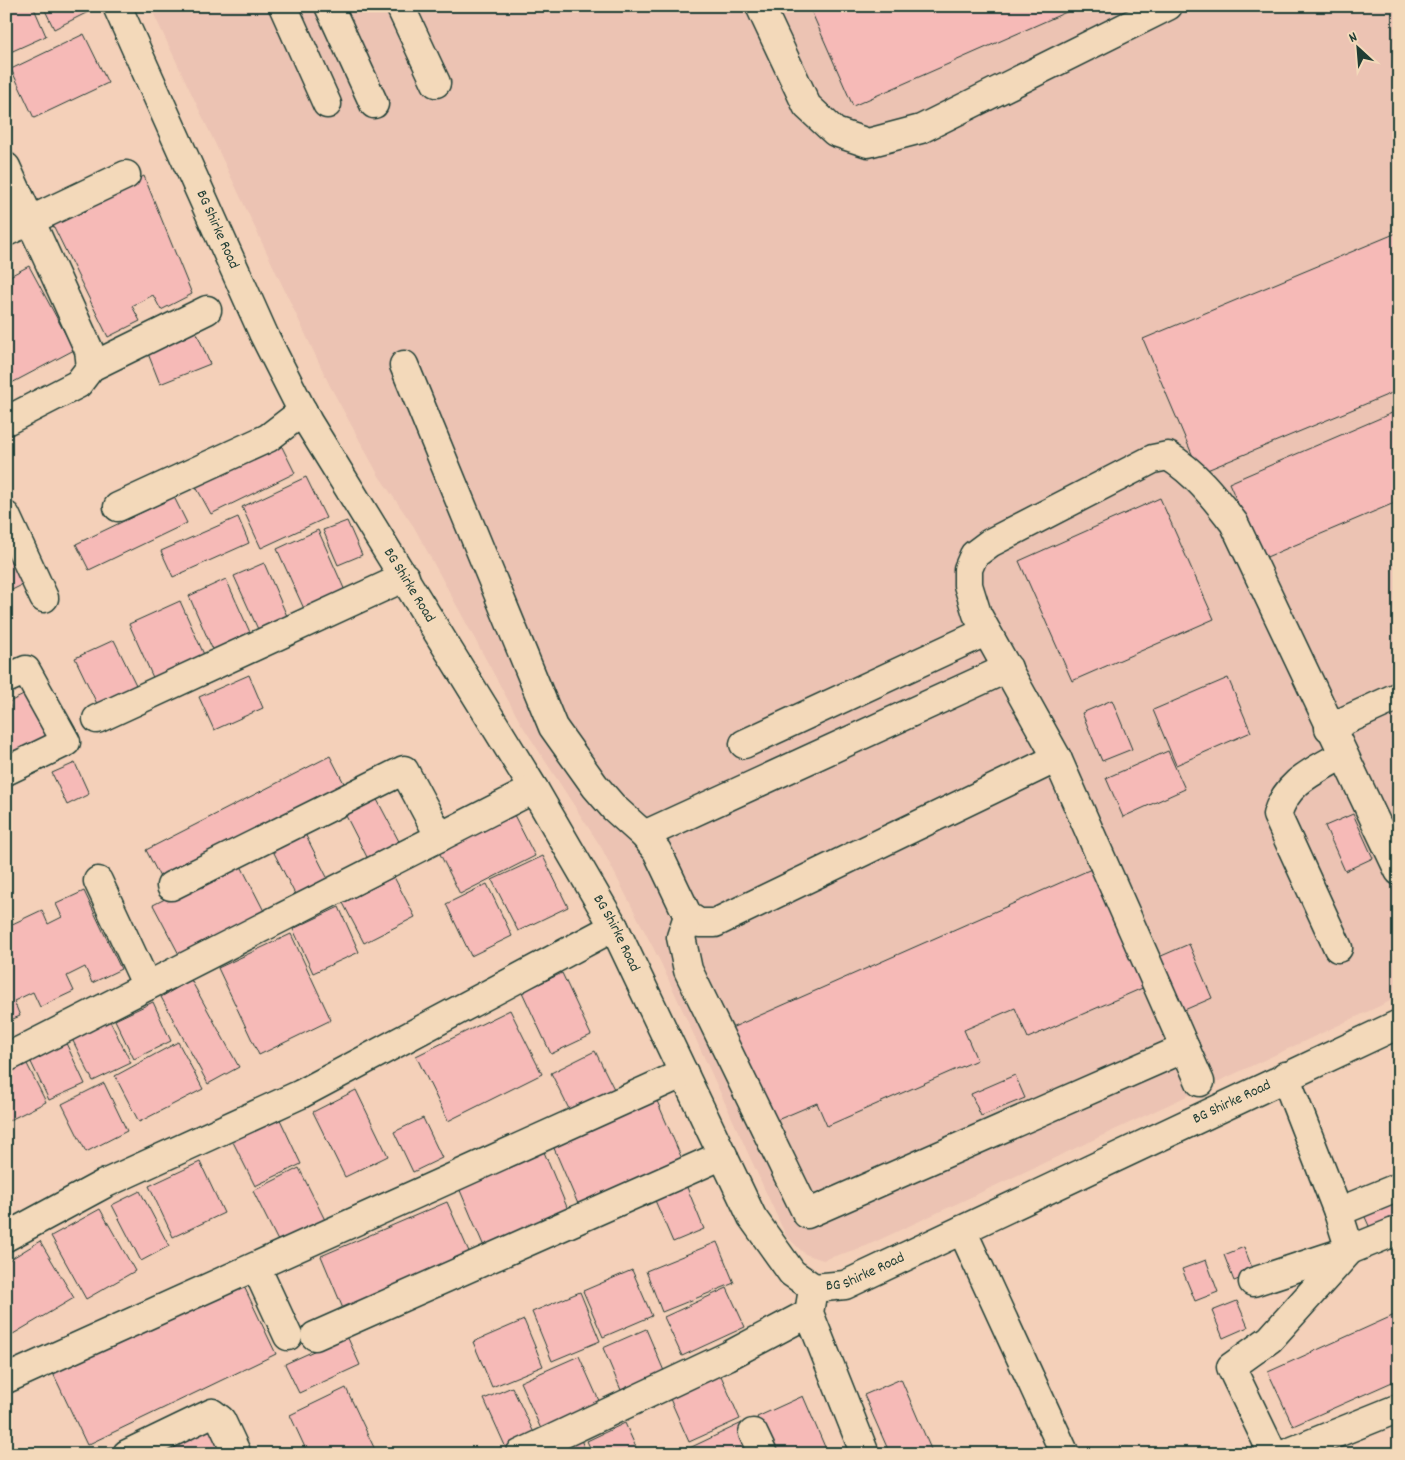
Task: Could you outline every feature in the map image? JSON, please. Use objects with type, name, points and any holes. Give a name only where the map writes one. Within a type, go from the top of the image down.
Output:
[{"type":"street","name":"BG Shirke Road","points":[[117,6],[264,335],[303,412],[534,789],[614,927],[752,1217],[811,1301],[1285,1076],[1399,1024]]},
{"type":"street","points":[[283,6],[327,104]]},
{"type":"street","points":[[329,6],[374,104]]},
{"type":"street","points":[[400,6],[436,83]]},
{"type":"street","points":[[760,6],[807,106],[834,132],[868,143],[921,128],[1168,6]]},
{"type":"street","points":[[6,167],[89,350],[91,367]]},
{"type":"street","points":[[6,232],[126,175]]},
{"type":"street","points":[[6,421],[78,384],[91,367],[207,310]]},
{"type":"street","points":[[404,366],[553,727],[595,786],[614,808],[644,835],[657,851],[688,916],[699,923],[715,923],[1057,758]]},
{"type":"street","points":[[118,507],[268,438],[303,412]]},
{"type":"street","points":[[1200,1082],[1057,758],[1008,668],[985,632],[968,585],[968,569],[974,555],[990,543],[1153,459],[1168,456],[1183,466],[1205,486],[1234,523],[1329,728],[1399,871]]},
{"type":"street","points":[[6,516],[44,598]]},
{"type":"street","points":[[97,719],[405,577]]},
{"type":"street","points":[[744,744],[985,632]]},
{"type":"street","points":[[644,835],[1008,668]]},
{"type":"street","points":[[6,679],[26,670],[66,742],[6,771]]},
{"type":"street","points":[[1329,728],[1399,696]]},
{"type":"street","points":[[1338,948],[1277,815],[1282,799],[1296,783],[1342,754]]},
{"type":"street","points":[[171,886],[404,770],[440,837]]},
{"type":"street","points":[[6,1058],[534,789]]},
{"type":"street","points":[[98,881],[147,986]]},
{"type":"street","points":[[688,916],[681,936],[688,970],[807,1214],[1185,1048]]},
{"type":"street","points":[[6,1237],[104,1184],[301,1094],[614,927]]},
{"type":"street","points":[[6,1379],[684,1073]]},
{"type":"street","points":[[1285,1076],[1338,1212],[1350,1250]]},
{"type":"street","points":[[316,1336],[723,1155]]},
{"type":"street","points":[[1338,1212],[1399,1187]]},
{"type":"street","points":[[962,1230],[1065,1454]]},
{"type":"street","points":[[1253,1282],[1350,1250],[1399,1230]]},
{"type":"street","points":[[1273,1454],[1231,1367],[1270,1339],[1350,1250]]},
{"type":"street","points":[[256,1267],[288,1336]]},
{"type":"street","points":[[520,1454],[728,1356],[811,1301],[865,1454]]},
{"type":"street","points":[[1285,1454],[1399,1408]]},
{"type":"street","points":[[127,1454],[212,1413],[221,1420],[237,1454]]},
{"type":"shaded area","points":[[150,6],[1399,6],[1399,997],[866,1246],[823,1260],[805,1254],[786,1236],[660,961],[601,847],[520,722],[414,527],[379,476],[330,386]]},
{"type":"building","points":[[6,6],[33,6],[46,36],[6,54]]},
{"type":"building","points":[[43,6],[88,6],[90,11],[54,29]]},
{"type":"building","points":[[809,6],[1080,6],[853,106]]},
{"type":"building","points":[[84,34],[108,83],[34,118],[11,69]]},
{"type":"building","points":[[144,176],[192,294],[161,310],[153,295],[132,306],[140,321],[108,337],[52,223]]},
{"type":"building","points":[[1399,232],[1399,390],[1200,473],[1143,339]]},
{"type":"building","points":[[29,266],[74,350],[6,386],[6,289],[12,285],[8,277]]},
{"type":"building","points":[[196,331],[210,364],[160,384],[147,351]]},
{"type":"building","points":[[1399,410],[1399,501],[1262,559],[1229,483]]},
{"type":"building","points":[[281,445],[295,473],[211,514],[195,485]]},
{"type":"building","points":[[306,477],[326,518],[261,548],[242,507]]},
{"type":"building","points":[[174,497],[187,523],[89,570],[76,544]]},
{"type":"building","points":[[1160,498],[1214,619],[1072,681],[1019,561]]},
{"type":"building","points":[[238,517],[249,543],[173,577],[161,551]]},
{"type":"building","points":[[347,521],[362,555],[338,565],[323,530]]},
{"type":"building","points":[[318,530],[346,593],[305,611],[277,549]]},
{"type":"building","points":[[6,548],[24,584],[6,593]]},
{"type":"building","points":[[264,563],[290,623],[261,636],[234,576]]},
{"type":"building","points":[[226,579],[253,639],[215,655],[189,596]]},
{"type":"building","points":[[180,601],[206,659],[155,682],[129,624]]},
{"type":"building","points":[[114,640],[138,689],[99,708],[75,658]]},
{"type":"building","points":[[249,675],[263,708],[214,730],[199,697]]},
{"type":"building","points":[[1228,678],[1251,732],[1176,765],[1153,710]]},
{"type":"building","points":[[30,692],[50,734],[6,755],[6,710],[11,708],[9,702]]},
{"type":"building","points":[[1112,700],[1132,749],[1102,761],[1082,713]]},
{"type":"building","points":[[1168,751],[1185,789],[1123,817],[1106,778]]},
{"type":"building","points":[[330,756],[347,789],[163,883],[146,850]]},
{"type":"building","points":[[75,763],[89,794],[67,805],[52,773]]},
{"type":"building","points":[[373,792],[403,849],[371,865],[342,808]]},
{"type":"building","points":[[513,813],[535,856],[460,894],[438,850]]},
{"type":"building","points":[[1353,814],[1373,858],[1345,871],[1325,826]]},
{"type":"building","points":[[302,828],[330,883],[298,900],[270,845]]},
{"type":"building","points":[[543,856],[568,907],[518,931],[492,880]]},
{"type":"building","points":[[239,862],[267,917],[182,960],[153,905]]},
{"type":"building","points":[[1096,867],[1147,986],[1028,1038],[1015,1008],[964,1030],[977,1060],[827,1126],[817,1103],[770,1123],[729,1029]]},
{"type":"building","points":[[394,877],[415,917],[364,943],[343,903]]},
{"type":"building","points":[[487,884],[512,936],[471,956],[446,904]]},
{"type":"building","points":[[84,891],[121,969],[92,983],[85,967],[67,976],[74,991],[40,1007],[33,992],[14,1001],[20,1016],[6,1022],[6,927],[42,910],[48,924],[62,917],[56,904]]},
{"type":"building","points":[[339,907],[359,952],[313,973],[293,929]]},
{"type":"building","points":[[291,934],[331,1020],[259,1055],[218,968]]},
{"type":"building","points":[[1189,944],[1212,998],[1182,1011],[1159,957]]},
{"type":"building","points":[[562,973],[591,1035],[551,1054],[522,992]]},
{"type":"building","points":[[191,980],[239,1067],[208,1084],[161,997]]},
{"type":"building","points":[[153,1002],[171,1041],[134,1059],[115,1020]]},
{"type":"building","points":[[510,1010],[542,1074],[448,1121],[416,1056]]},
{"type":"building","points":[[110,1021],[131,1063],[93,1081],[72,1039]]},
{"type":"building","points":[[65,1041],[85,1084],[49,1100],[29,1058]]},
{"type":"building","points":[[178,1042],[203,1089],[139,1122],[115,1076]]},
{"type":"building","points":[[595,1051],[615,1091],[571,1113],[551,1073]]},
{"type":"building","points":[[25,1060],[46,1102],[6,1122],[6,1070]]},
{"type":"building","points":[[1015,1075],[1025,1098],[981,1116],[971,1094]]},
{"type":"building","points":[[104,1083],[127,1131],[86,1152],[62,1104]]},
{"type":"building","points":[[356,1090],[388,1156],[345,1177],[313,1112]]},
{"type":"building","points":[[657,1101],[682,1159],[578,1204],[553,1146]]},
{"type":"building","points":[[276,1111],[301,1164],[255,1186],[229,1134]]},
{"type":"building","points":[[423,1118],[442,1158],[413,1172],[394,1132]]},
{"type":"building","points":[[544,1152],[569,1212],[485,1249],[459,1188]]},
{"type":"building","points":[[200,1162],[224,1213],[173,1237],[149,1186]]},
{"type":"building","points":[[299,1168],[329,1228],[283,1251],[253,1191]]},
{"type":"building","points":[[686,1185],[704,1229],[673,1242],[654,1198]]},
{"type":"building","points":[[140,1191],[169,1246],[141,1261],[112,1205]]},
{"type":"building","points":[[1389,1193],[1399,1215],[1399,1225],[1374,1237],[1360,1206]]},
{"type":"building","points":[[447,1202],[471,1256],[344,1311],[321,1256]]},
{"type":"building","points":[[100,1209],[135,1271],[86,1299],[51,1236]]},
{"type":"building","points":[[40,1241],[74,1298],[8,1337],[6,1262]]},
{"type":"building","points":[[717,1242],[734,1283],[662,1312],[646,1271]]},
{"type":"building","points":[[1244,1247],[1254,1273],[1234,1281],[1224,1255]]},
{"type":"building","points":[[1206,1260],[1218,1292],[1195,1301],[1182,1269]]},
{"type":"building","points":[[632,1270],[652,1316],[603,1337],[583,1291]]},
{"type":"building","points":[[241,1280],[276,1354],[87,1445],[52,1371]]},
{"type":"building","points":[[727,1288],[745,1327],[682,1356],[664,1317]]},
{"type":"building","points":[[580,1292],[600,1341],[552,1361],[532,1312]]},
{"type":"building","points":[[1237,1301],[1248,1327],[1223,1338],[1212,1311]]},
{"type":"building","points":[[1399,1313],[1399,1379],[1293,1426],[1268,1372]]},
{"type":"building","points":[[524,1320],[543,1366],[492,1387],[473,1342]]},
{"type":"building","points":[[646,1329],[664,1371],[621,1390],[603,1348]]},
{"type":"building","points":[[347,1336],[360,1365],[299,1393],[285,1364]]},
{"type":"building","points":[[579,1356],[600,1403],[541,1429],[520,1382]]},
{"type":"building","points":[[718,1369],[740,1419],[689,1442],[667,1392]]},
{"type":"building","points":[[901,1379],[933,1454],[890,1454],[864,1395]]},
{"type":"building","points":[[512,1387],[536,1437],[507,1450],[484,1399]]},
{"type":"building","points":[[346,1388],[377,1454],[308,1454],[290,1415]]},
{"type":"building","points":[[803,1396],[828,1454],[773,1454],[757,1417]]},
{"type":"building","points":[[208,1422],[223,1454],[141,1454]]},
{"type":"building","points":[[625,1423],[639,1454],[593,1454],[587,1441]]},
{"type":"building","points":[[742,1423],[757,1454],[677,1454]]},
{"type":"building","points":[[581,1440],[587,1454],[559,1454],[557,1451]]}]
